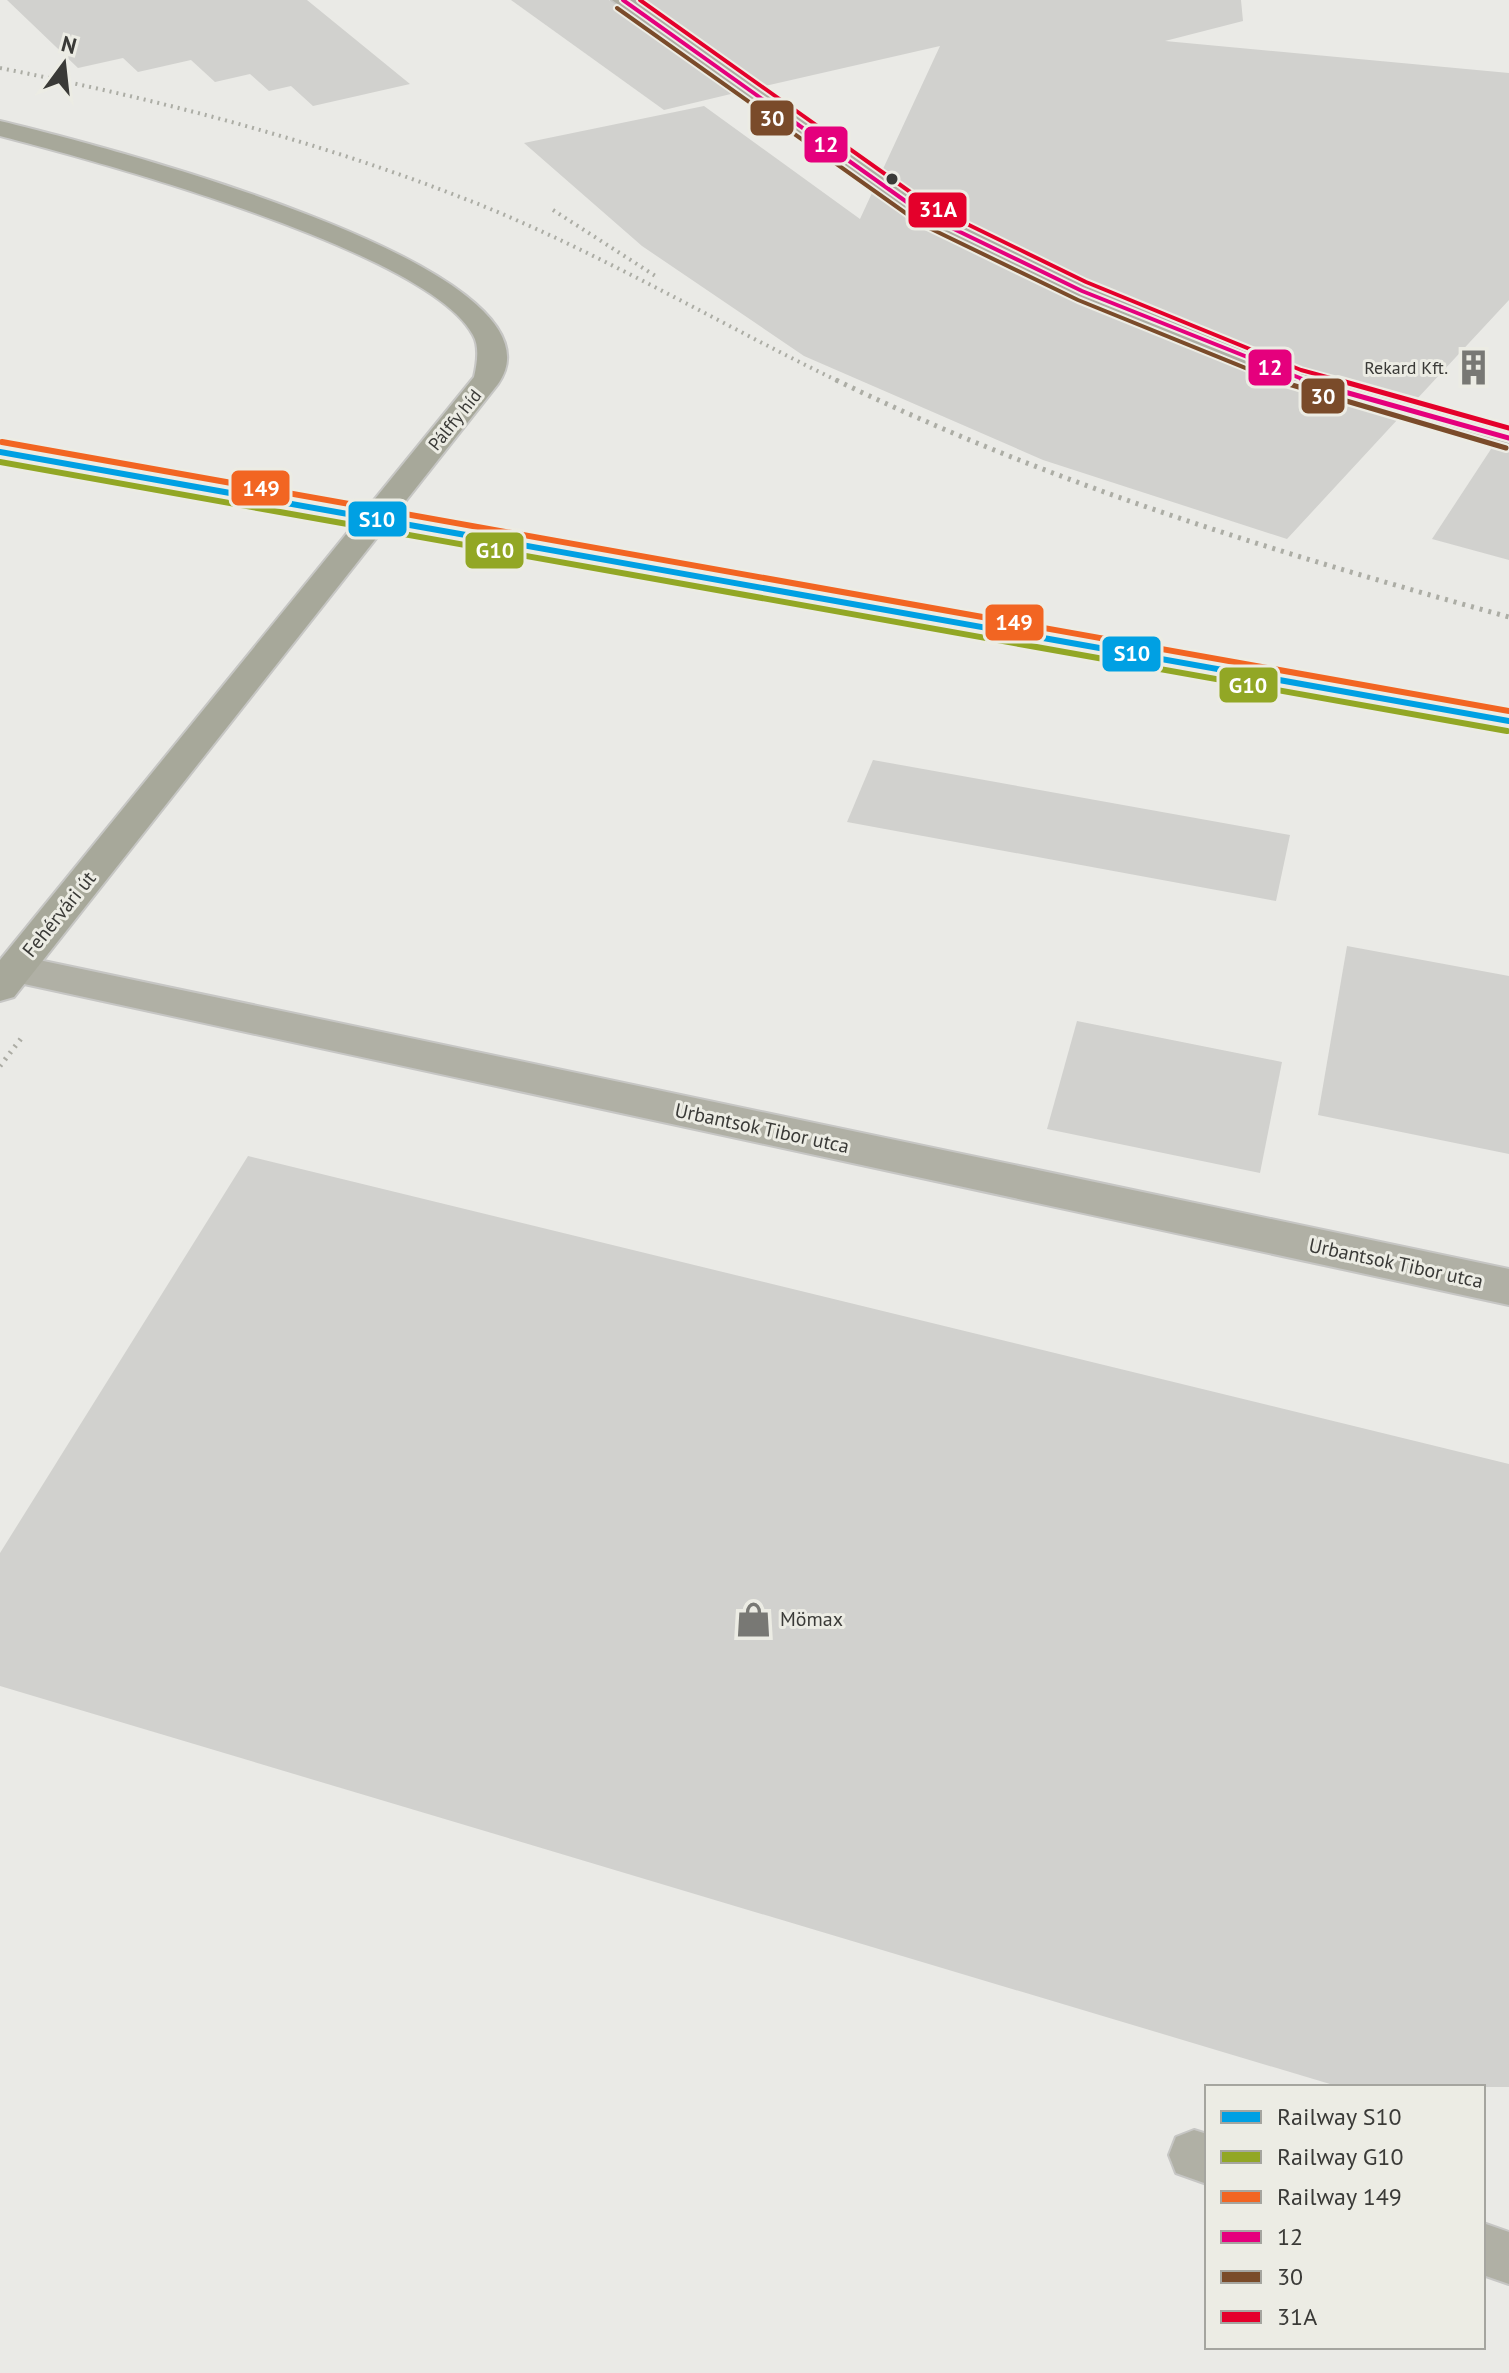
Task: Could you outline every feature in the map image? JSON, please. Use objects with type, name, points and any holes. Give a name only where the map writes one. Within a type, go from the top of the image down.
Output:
[{"type":"main road","name":"Pálffy híd","points":[[0,128],[93,151],[227,195],[347,241],[434,283],[466,305],[486,329],[493,353],[488,378],[119,842]]},
{"type":"main road","name":"Fehérvári út","points":[[7,978],[119,842]]},
{"type":"street","points":[[623,0],[925,215],[1082,291],[1298,379],[1509,438]]},
{"type":"street","name":"Urbantsok Tibor utca","points":[[7,978],[1509,1287]]},
{"type":"lane","points":[[1485,2250],[1509,2258]]},
{"type":"building","points":[[7,0],[307,0],[410,84],[313,106],[291,86],[269,91],[250,74],[215,82],[191,60],[138,72],[123,58],[78,68]]},
{"type":"building","points":[[511,0],[609,0],[735,93],[664,110]]},
{"type":"building","points":[[643,0],[1241,0],[1243,21],[1165,41],[1509,73],[1509,300],[1416,400],[1309,370],[1093,282],[936,206],[883,169],[940,46],[765,86]]},
{"type":"building","points":[[704,106],[860,219],[872,193],[915,224],[1071,300],[1287,388],[1398,419],[1287,539],[1043,460],[804,356],[642,246],[524,143]]},
{"type":"building","points":[[1493,446],[1509,450],[1509,560],[1432,539]]},
{"type":"building","points":[[873,760],[1290,835],[1276,901],[847,822]]},
{"type":"building","points":[[1347,946],[1509,976],[1509,1154],[1318,1115]]},
{"type":"building","points":[[1077,1021],[1282,1062],[1260,1173],[1047,1129]]},
{"type":"building","name":"Mömax","points":[[248,1156],[1509,1464],[1509,2087],[1333,2085],[0,1686],[0,1553]]},
{"type":"railway","points":[[0,68],[247,126],[429,185],[577,248],[837,380]]},
{"type":"railway","points":[[553,210],[657,277]]},
{"type":"railway","points":[[837,380],[999,452],[1167,514],[1337,568],[1509,617]]},
{"type":"rail line","name":"149","points":[[2,442],[1509,711]]},
{"type":"rail line","name":"S10","points":[[0,452],[1509,721]]},
{"type":"rail line","name":"G10","points":[[0,462],[1507,731]]},
{"type":"transit line","name":"12","points":[[623,0],[925,215],[1082,291],[1298,379],[1509,438]]},
{"type":"transit line","name":"31A","points":[[640,0],[930,206],[1086,282],[1301,370],[1509,428]]},
{"type":"transit line","name":"30","points":[[617,8],[921,224],[1078,300],[1294,388],[1506,448]]},
{"type":"place","name":"Rekard Kft.","points":[[1474,368]]},
{"type":"place","name":"Mömax","points":[[754,1619]]}]
